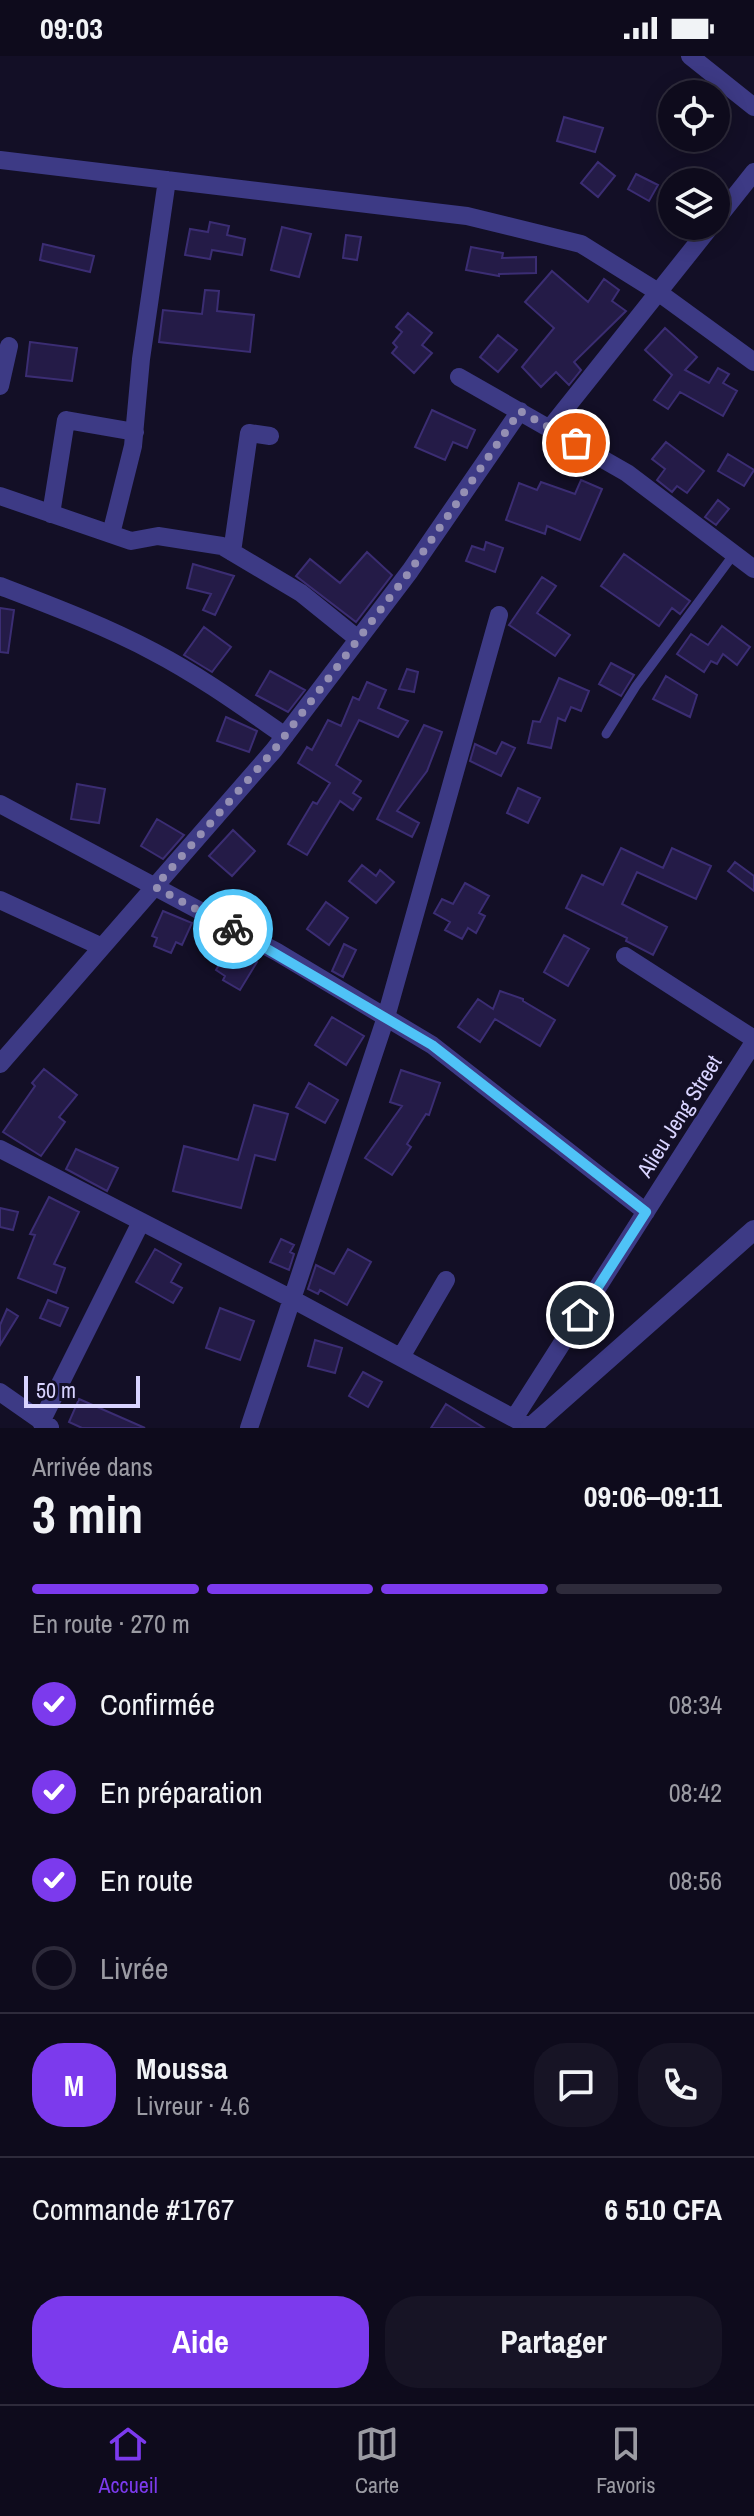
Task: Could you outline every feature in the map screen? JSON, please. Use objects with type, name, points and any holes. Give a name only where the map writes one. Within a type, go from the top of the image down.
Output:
[{"type":"street","points":[[690,56],[754,107]]},
{"type":"street","points":[[0,160],[467,216],[581,244],[658,292],[754,362]]},
{"type":"street","points":[[730,202],[754,172]]},
{"type":"street","points":[[111,534],[135,432],[141,359],[167,180]]},
{"type":"street","points":[[550,428],[700,240]]},
{"type":"street","points":[[0,386],[9,346]]},
{"type":"street","points":[[459,377],[627,473],[754,569]]},
{"type":"street","points":[[4,1053],[102,947],[285,736],[410,571],[520,411]]},
{"type":"street","points":[[51,514],[66,420],[135,432]]},
{"type":"street","points":[[232,552],[249,433],[270,436]]},
{"type":"street","points":[[2,503],[51,514],[131,541],[158,536],[222,546],[301,593],[358,639]]},
{"type":"street","points":[[0,586],[155,652],[285,736]]},
{"type":"street","points":[[249,1428],[386,1017],[499,615]]},
{"type":"street","points":[[0,804],[277,952],[432,1045],[646,1212]]},
{"type":"street","points":[[0,900],[102,947]]},
{"type":"street","points":[[625,956],[754,1041]]},
{"type":"street","name":"Alieu Jeng Street","points":[[527,1425],[646,1212],[754,1041]]},
{"type":"street","points":[[0,1149],[292,1299],[527,1425],[754,1230]]},
{"type":"street","points":[[0,1392],[46,1425],[141,1222]]},
{"type":"street","points":[[401,1357],[446,1280]]},
{"type":"lane","points":[[606,734],[636,686],[734,554]]},
{"type":"building","points":[[564,117],[603,128],[595,152],[557,141]]},
{"type":"building","points":[[598,162],[615,176],[598,197],[581,183]]},
{"type":"building","points":[[636,174],[658,185],[649,201],[628,189]]},
{"type":"building","points":[[210,222],[229,226],[227,235],[245,239],[242,255],[212,250],[210,259],[185,255],[190,229],[208,232]]},
{"type":"building","points":[[282,227],[311,234],[299,277],[271,270]]},
{"type":"building","points":[[346,235],[361,237],[357,260],[343,258]]},
{"type":"building","points":[[43,244],[94,256],[90,272],[40,260]]},
{"type":"building","points":[[471,247],[503,253],[502,258],[536,257],[536,273],[499,276],[466,270]]},
{"type":"building","points":[[552,271],[588,302],[604,279],[619,290],[612,301],[626,311],[574,362],[581,370],[569,385],[556,372],[541,387],[522,367],[554,328],[525,302]]},
{"type":"building","points":[[205,290],[219,291],[217,311],[254,315],[250,352],[159,342],[163,310],[202,314]]},
{"type":"building","points":[[408,313],[432,333],[422,345],[432,353],[414,373],[392,353],[397,347],[393,343],[402,332],[396,327]]},
{"type":"building","points":[[665,328],[697,357],[685,370],[709,383],[718,368],[729,374],[723,383],[737,391],[723,416],[680,392],[668,409],[654,400],[672,375],[645,350]]},
{"type":"building","points":[[498,335],[517,350],[498,372],[480,357]]},
{"type":"building","points":[[30,342],[77,348],[72,381],[26,376]]},
{"type":"building","points":[[432,410],[475,430],[467,448],[453,442],[445,460],[415,447]]},
{"type":"building","points":[[666,442],[704,471],[687,493],[677,486],[672,492],[657,480],[665,469],[652,459]]},
{"type":"building","points":[[728,454],[754,470],[744,486],[718,471]]},
{"type":"building","points":[[581,480],[602,489],[580,540],[547,526],[545,534],[506,520],[519,483],[537,490],[541,482],[575,494]]},
{"type":"building","points":[[718,500],[729,509],[716,525],[705,517]]},
{"type":"building","points":[[486,542],[503,548],[495,572],[466,561],[472,546],[484,550]]},
{"type":"building","points":[[367,552],[392,575],[356,622],[296,576],[310,559],[340,583]]},
{"type":"building","points":[[624,554],[690,601],[680,614],[672,608],[659,626],[601,586]]},
{"type":"building","points":[[193,564],[234,576],[215,615],[203,610],[211,594],[187,588]]},
{"type":"building","points":[[542,577],[556,586],[537,613],[570,635],[555,656],[509,625]]},
{"type":"building","points":[[0,608],[14,610],[8,653],[0,652]]},
{"type":"building","points":[[722,626],[750,647],[737,665],[723,654],[717,664],[711,661],[704,672],[677,654],[691,634],[708,645]]},
{"type":"building","points":[[204,627],[231,647],[212,672],[184,655]]},
{"type":"building","points":[[611,663],[634,675],[621,696],[599,684]]},
{"type":"building","points":[[407,669],[418,672],[414,692],[399,689]]},
{"type":"building","points":[[270,671],[305,690],[288,712],[256,695]]},
{"type":"building","points":[[666,676],[697,695],[690,717],[653,699]]},
{"type":"building","points":[[559,678],[589,691],[581,711],[571,707],[565,721],[558,718],[551,748],[528,743],[533,721],[540,722]]},
{"type":"building","points":[[367,682],[386,690],[378,708],[408,721],[398,737],[359,720],[336,765],[361,781],[353,793],[361,798],[353,810],[340,801],[307,855],[288,844],[313,802],[317,804],[330,783],[298,763],[307,747],[312,750],[328,720],[341,726],[353,697],[359,700]]},
{"type":"building","points":[[226,717],[257,731],[249,752],[217,741]]},
{"type":"building","points":[[424,725],[442,732],[427,771],[397,811],[419,823],[412,837],[377,819]]},
{"type":"building","points":[[502,742],[515,748],[501,776],[470,761],[475,744],[496,754]]},
{"type":"building","points":[[77,784],[105,789],[99,823],[71,819]]},
{"type":"building","points":[[518,788],[540,798],[528,823],[507,813]]},
{"type":"building","points":[[157,819],[184,835],[163,859],[141,846]]},
{"type":"building","points":[[233,830],[255,851],[232,876],[209,856]]},
{"type":"building","points":[[621,848],[663,868],[672,848],[711,866],[696,899],[637,872],[622,904],[667,927],[653,955],[626,941],[627,938],[566,908],[582,875],[603,885]]},
{"type":"building","points":[[735,862],[754,876],[754,891],[728,871]]},
{"type":"building","points":[[362,865],[376,876],[380,870],[394,882],[376,903],[349,881]]},
{"type":"building","points":[[465,883],[489,896],[479,913],[485,916],[476,933],[468,928],[462,939],[445,930],[450,922],[434,913],[442,899],[453,904]]},
{"type":"building","points":[[326,902],[348,918],[329,945],[307,929]]},
{"type":"building","points":[[163,911],[192,923],[182,945],[176,942],[171,953],[154,946],[157,938],[152,936]]},
{"type":"building","points":[[564,935],[589,949],[568,986],[544,972]]},
{"type":"building","points":[[344,944],[356,950],[343,977],[332,971]]},
{"type":"building","points":[[228,950],[244,960],[247,956],[257,962],[240,990],[223,980],[225,976],[216,970]]},
{"type":"building","points":[[500,991],[523,999],[555,1020],[540,1046],[495,1019],[480,1042],[458,1027],[478,999],[493,1009]]},
{"type":"building","points":[[332,1017],[364,1036],[346,1065],[315,1045]]},
{"type":"building","points":[[44,1069],[77,1095],[59,1117],[65,1122],[41,1156],[3,1132],[35,1086],[32,1083]]},
{"type":"building","points":[[401,1070],[440,1083],[429,1115],[426,1114],[407,1144],[411,1147],[392,1175],[365,1158],[402,1106],[390,1102]]},
{"type":"building","points":[[309,1083],[338,1100],[325,1123],[296,1107]]},
{"type":"building","points":[[254,1105],[288,1114],[275,1160],[255,1155],[241,1208],[173,1191],[184,1146],[238,1160]]},
{"type":"building","points":[[76,1149],[118,1168],[107,1191],[66,1169]]},
{"type":"building","points":[[49,1197],[79,1212],[54,1264],[65,1268],[56,1293],[18,1278],[35,1235],[30,1234]]},
{"type":"building","points":[[0,1208],[18,1212],[13,1230],[0,1227]]},
{"type":"building","points":[[281,1239],[294,1245],[290,1252],[294,1254],[289,1270],[270,1262]]},
{"type":"building","points":[[155,1249],[181,1264],[171,1282],[182,1288],[173,1303],[136,1282]]},
{"type":"building","points":[[348,1249],[371,1262],[347,1305],[320,1290],[318,1294],[308,1289],[316,1265],[334,1274]]},
{"type":"building","points":[[48,1300],[68,1308],[60,1326],[40,1318]]},
{"type":"building","points":[[220,1308],[254,1321],[240,1360],[206,1348]]},
{"type":"building","points":[[7,1309],[18,1316],[0,1345],[0,1325]]},
{"type":"building","points":[[315,1340],[342,1348],[335,1373],[308,1366]]},
{"type":"building","points":[[363,1372],[382,1382],[368,1407],[349,1396]]},
{"type":"building","points":[[79,1399],[145,1428],[82,1428],[69,1422]]},
{"type":"building","points":[[446,1404],[484,1428],[431,1428]]},
{"type":"way so far","points":[[233,929],[155,887],[274,750],[410,571],[520,411],[576,443]]},
{"type":"route","points":[[233,929],[432,1045],[646,1212],[580,1315]]}]
